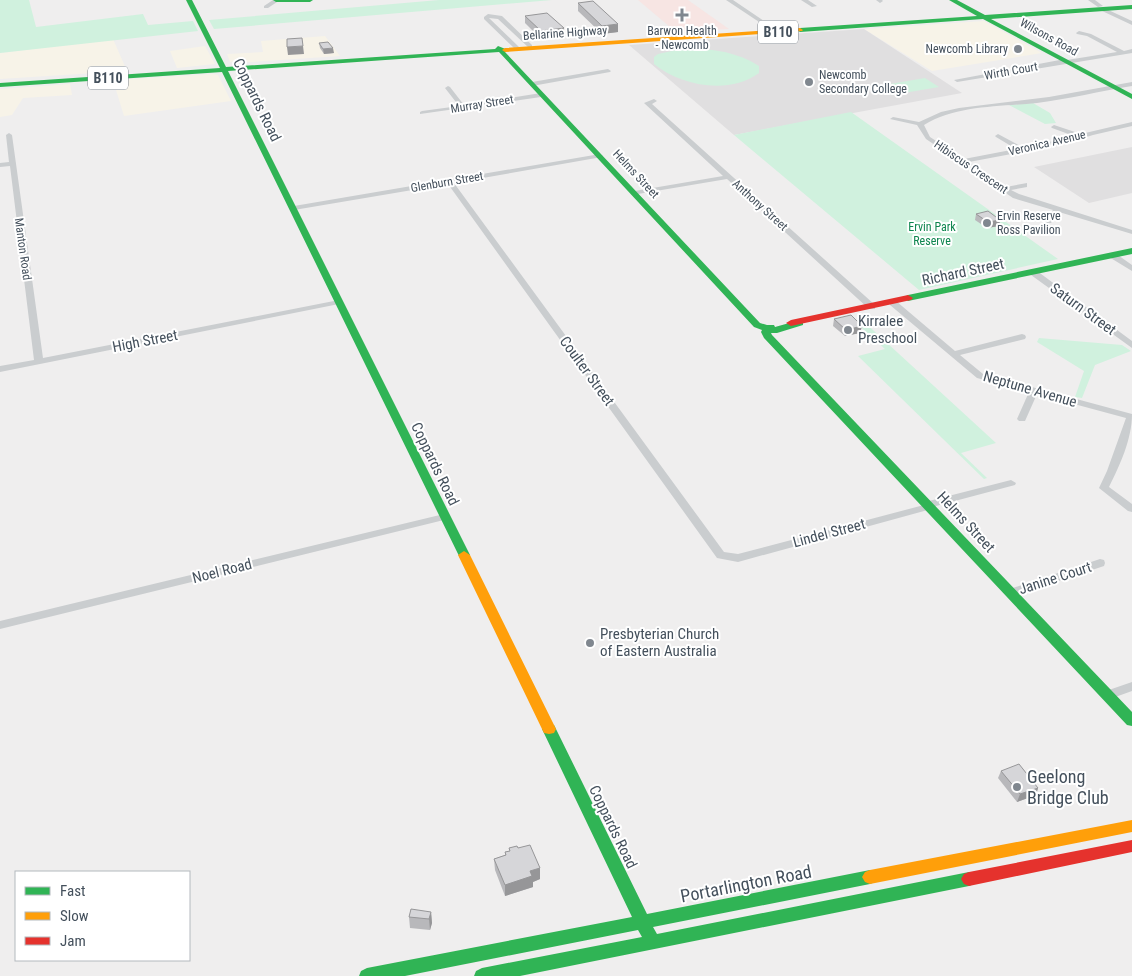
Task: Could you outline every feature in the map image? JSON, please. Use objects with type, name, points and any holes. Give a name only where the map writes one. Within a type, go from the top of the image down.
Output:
[{"type":"main road","name":"Coppards Road","points":[[189,0],[294,208],[652,941]]},
{"type":"main road","points":[[277,0],[310,0]]},
{"type":"main road","name":"Wilsons Road","points":[[952,0],[1132,97]]},
{"type":"main road","name":"Bellarine Highway","points":[[0,84],[981,16],[1098,5],[1132,6]]},
{"type":"main road","name":"Bellarine Highway","points":[[499,49],[516,46],[770,27],[981,16]]},
{"type":"main road","name":"Helms Street","points":[[499,49],[754,319],[771,329],[776,343],[1132,721]]},
{"type":"main road","name":"Richard Street","points":[[771,329],[1132,251]]},
{"type":"main road","name":"Portarlington Road","points":[[367,976],[1132,826]]},
{"type":"main road","points":[[482,976],[1132,846]]},
{"type":"street","points":[[266,8],[277,0]]},
{"type":"street","points":[[729,0],[770,27]]},
{"type":"street","points":[[804,0],[814,6]]},
{"type":"street","points":[[1098,5],[1132,23]]},
{"type":"street","points":[[516,46],[486,18],[488,16],[500,17],[530,46]]},
{"type":"street","points":[[1079,33],[1090,36],[1122,52]]},
{"type":"street","name":"Wirth Court","points":[[957,80],[1132,51]]},
{"type":"street","points":[[532,84],[608,71]]},
{"type":"street","name":"Hibiscus Crescent","points":[[1132,84],[1037,100],[1001,103],[935,116],[920,124],[928,138],[1027,202],[1132,232]]},
{"type":"street","points":[[448,88],[463,107]]},
{"type":"street","name":"Murray Street","points":[[422,113],[541,94]]},
{"type":"street","name":"Anthony Street","points":[[648,102],[872,307]]},
{"type":"street","points":[[893,119],[920,124]]},
{"type":"street","name":"Veronica Avenue","points":[[963,161],[1023,150],[1132,124]]},
{"type":"street","points":[[1054,127],[1079,136]]},
{"type":"street","name":"Manton Road","points":[[9,135],[39,362]]},
{"type":"street","points":[[998,136],[1023,150]]},
{"type":"street","name":"Glenburn Street","points":[[294,208],[600,156]]},
{"type":"street","points":[[0,165],[12,164]]},
{"type":"street","points":[[635,193],[728,176]]},
{"type":"street","name":"Coulter Street","points":[[450,182],[716,550],[727,557]]},
{"type":"street","points":[[1005,189],[1024,185]]},
{"type":"street","points":[[1048,221],[1057,210]]},
{"type":"street","points":[[1112,255],[1132,269]]},
{"type":"street","name":"Saturn Street","points":[[1034,273],[1132,345]]},
{"type":"street","name":"High Street","points":[[0,369],[339,303]]},
{"type":"street","name":"Neptune Avenue","points":[[893,303],[980,376],[1132,417]]},
{"type":"street","points":[[952,354],[1022,337]]},
{"type":"street","points":[[1022,419],[1034,391]]},
{"type":"street","points":[[1132,417],[1112,472],[1104,488],[1132,509]]},
{"type":"street","name":"Lindel Street","points":[[727,557],[738,558],[1011,483]]},
{"type":"street","name":"Noel Road","points":[[0,625],[444,517]]},
{"type":"street","name":"Janine Court","points":[[1011,593],[1100,564]]},
{"type":"street","points":[[1107,695],[1132,686]]},
{"type":"shaded area","name":"Barwon Health - Newcomb","points":[[638,0],[688,0],[729,29],[676,32]]},
{"type":"shaded area","points":[[984,21],[1042,53],[932,71],[864,29]]},
{"type":"shaded area","name":"Newcomb Secondary College","points":[[864,29],[962,93],[734,135],[629,45]]},
{"type":"shaded area","points":[[325,36],[340,56],[236,63],[230,62],[227,54],[263,52],[261,41]]},
{"type":"shaded area","points":[[113,39],[127,71],[0,79],[0,53]]},
{"type":"shaded area","points":[[205,46],[215,64],[177,68],[170,51]]},
{"type":"shaded area","points":[[218,75],[231,101],[124,116],[113,80]]},
{"type":"shaded area","points":[[70,84],[72,95],[23,98],[12,115],[0,117],[0,89]]},
{"type":"shaded area","points":[[1132,147],[1132,193],[1089,203],[1034,167]]},
{"type":"green space","points":[[0,0],[29,0],[36,27],[143,14],[148,25],[193,21],[198,31],[0,53]]},
{"type":"green space","points":[[439,0],[552,0],[214,29],[209,20]]},
{"type":"green space","points":[[681,49],[722,51],[741,57],[759,66],[759,73],[747,80],[734,84],[720,86],[705,85],[678,78],[654,64],[654,57],[658,54]]},
{"type":"green space","points":[[925,78],[939,87],[892,95],[878,86]]},
{"type":"green space","points":[[1033,103],[1050,113],[1056,123],[1045,124],[1009,105]]},
{"type":"green space","name":"Ervin Park Reserve","points":[[851,112],[1058,259],[919,290],[734,135]]},
{"type":"green space","points":[[861,319],[996,443],[961,453],[987,478],[984,479],[858,356],[885,349],[854,321]]},
{"type":"green space","points":[[1039,338],[1122,345],[1131,351],[1095,365],[1082,398],[1075,397],[1084,371],[1037,342]]},
{"type":"building","points":[[593,1],[618,24],[602,26],[578,3]]},
{"type":"building","points":[[547,13],[564,28],[541,31],[525,16]]},
{"type":"building","points":[[302,38],[303,46],[287,47],[287,39]]},
{"type":"building","points":[[328,42],[333,48],[323,49],[319,43]]},
{"type":"building","points":[[988,211],[1000,220],[988,222],[976,214]]},
{"type":"building","points":[[851,315],[862,326],[846,330],[834,319]]},
{"type":"building","points":[[1019,764],[1038,788],[1020,794],[1001,771]]},
{"type":"building","points":[[530,845],[540,868],[530,871],[532,876],[505,885],[494,859],[506,855],[505,852],[510,851],[509,848]]},
{"type":"building","points":[[411,909],[431,912],[429,919],[409,917]]},
{"type":"traffic: fast","points":[[189,0],[294,208],[464,555]]},
{"type":"traffic: fast","points":[[276,0],[310,0]]},
{"type":"traffic: fast","points":[[952,0],[1132,97]]},
{"type":"traffic: fast","points":[[800,30],[1132,7]]},
{"type":"traffic: fast","points":[[498,48],[757,325],[774,331],[800,323]]},
{"type":"traffic: fast","points":[[0,85],[505,50]]},
{"type":"traffic: fast","points":[[908,298],[1132,251]]},
{"type":"traffic: fast","points":[[771,327],[766,332],[767,336],[1132,721]]},
{"type":"traffic: fast","points":[[549,729],[652,941]]},
{"type":"traffic: fast","points":[[367,976],[870,877]]},
{"type":"traffic: fast","points":[[482,976],[969,879]]},
{"type":"traffic: slow","points":[[505,50],[800,30]]},
{"type":"traffic: slow","points":[[464,555],[549,729]]},
{"type":"traffic: slow","points":[[870,877],[1132,826]]},
{"type":"traffic: jam","points":[[791,323],[908,298]]},
{"type":"traffic: jam","points":[[969,879],[1132,846]]},
{"type":"place","name":"Barwon Health - Newcomb","points":[[682,15]]},
{"type":"place","name":"Newcomb Library","points":[[1018,49]]},
{"type":"place","name":"Newcomb Secondary College","points":[[809,82]]},
{"type":"place","name":"Ervin Reserve Ross Pavilion","points":[[987,223]]},
{"type":"place","name":"Kirralee Preschool","points":[[848,330]]},
{"type":"place","name":"Presbyterian Church of Eastern Australia","points":[[590,643]]},
{"type":"place","name":"Geelong Bridge Club","points":[[1017,787]]}]
